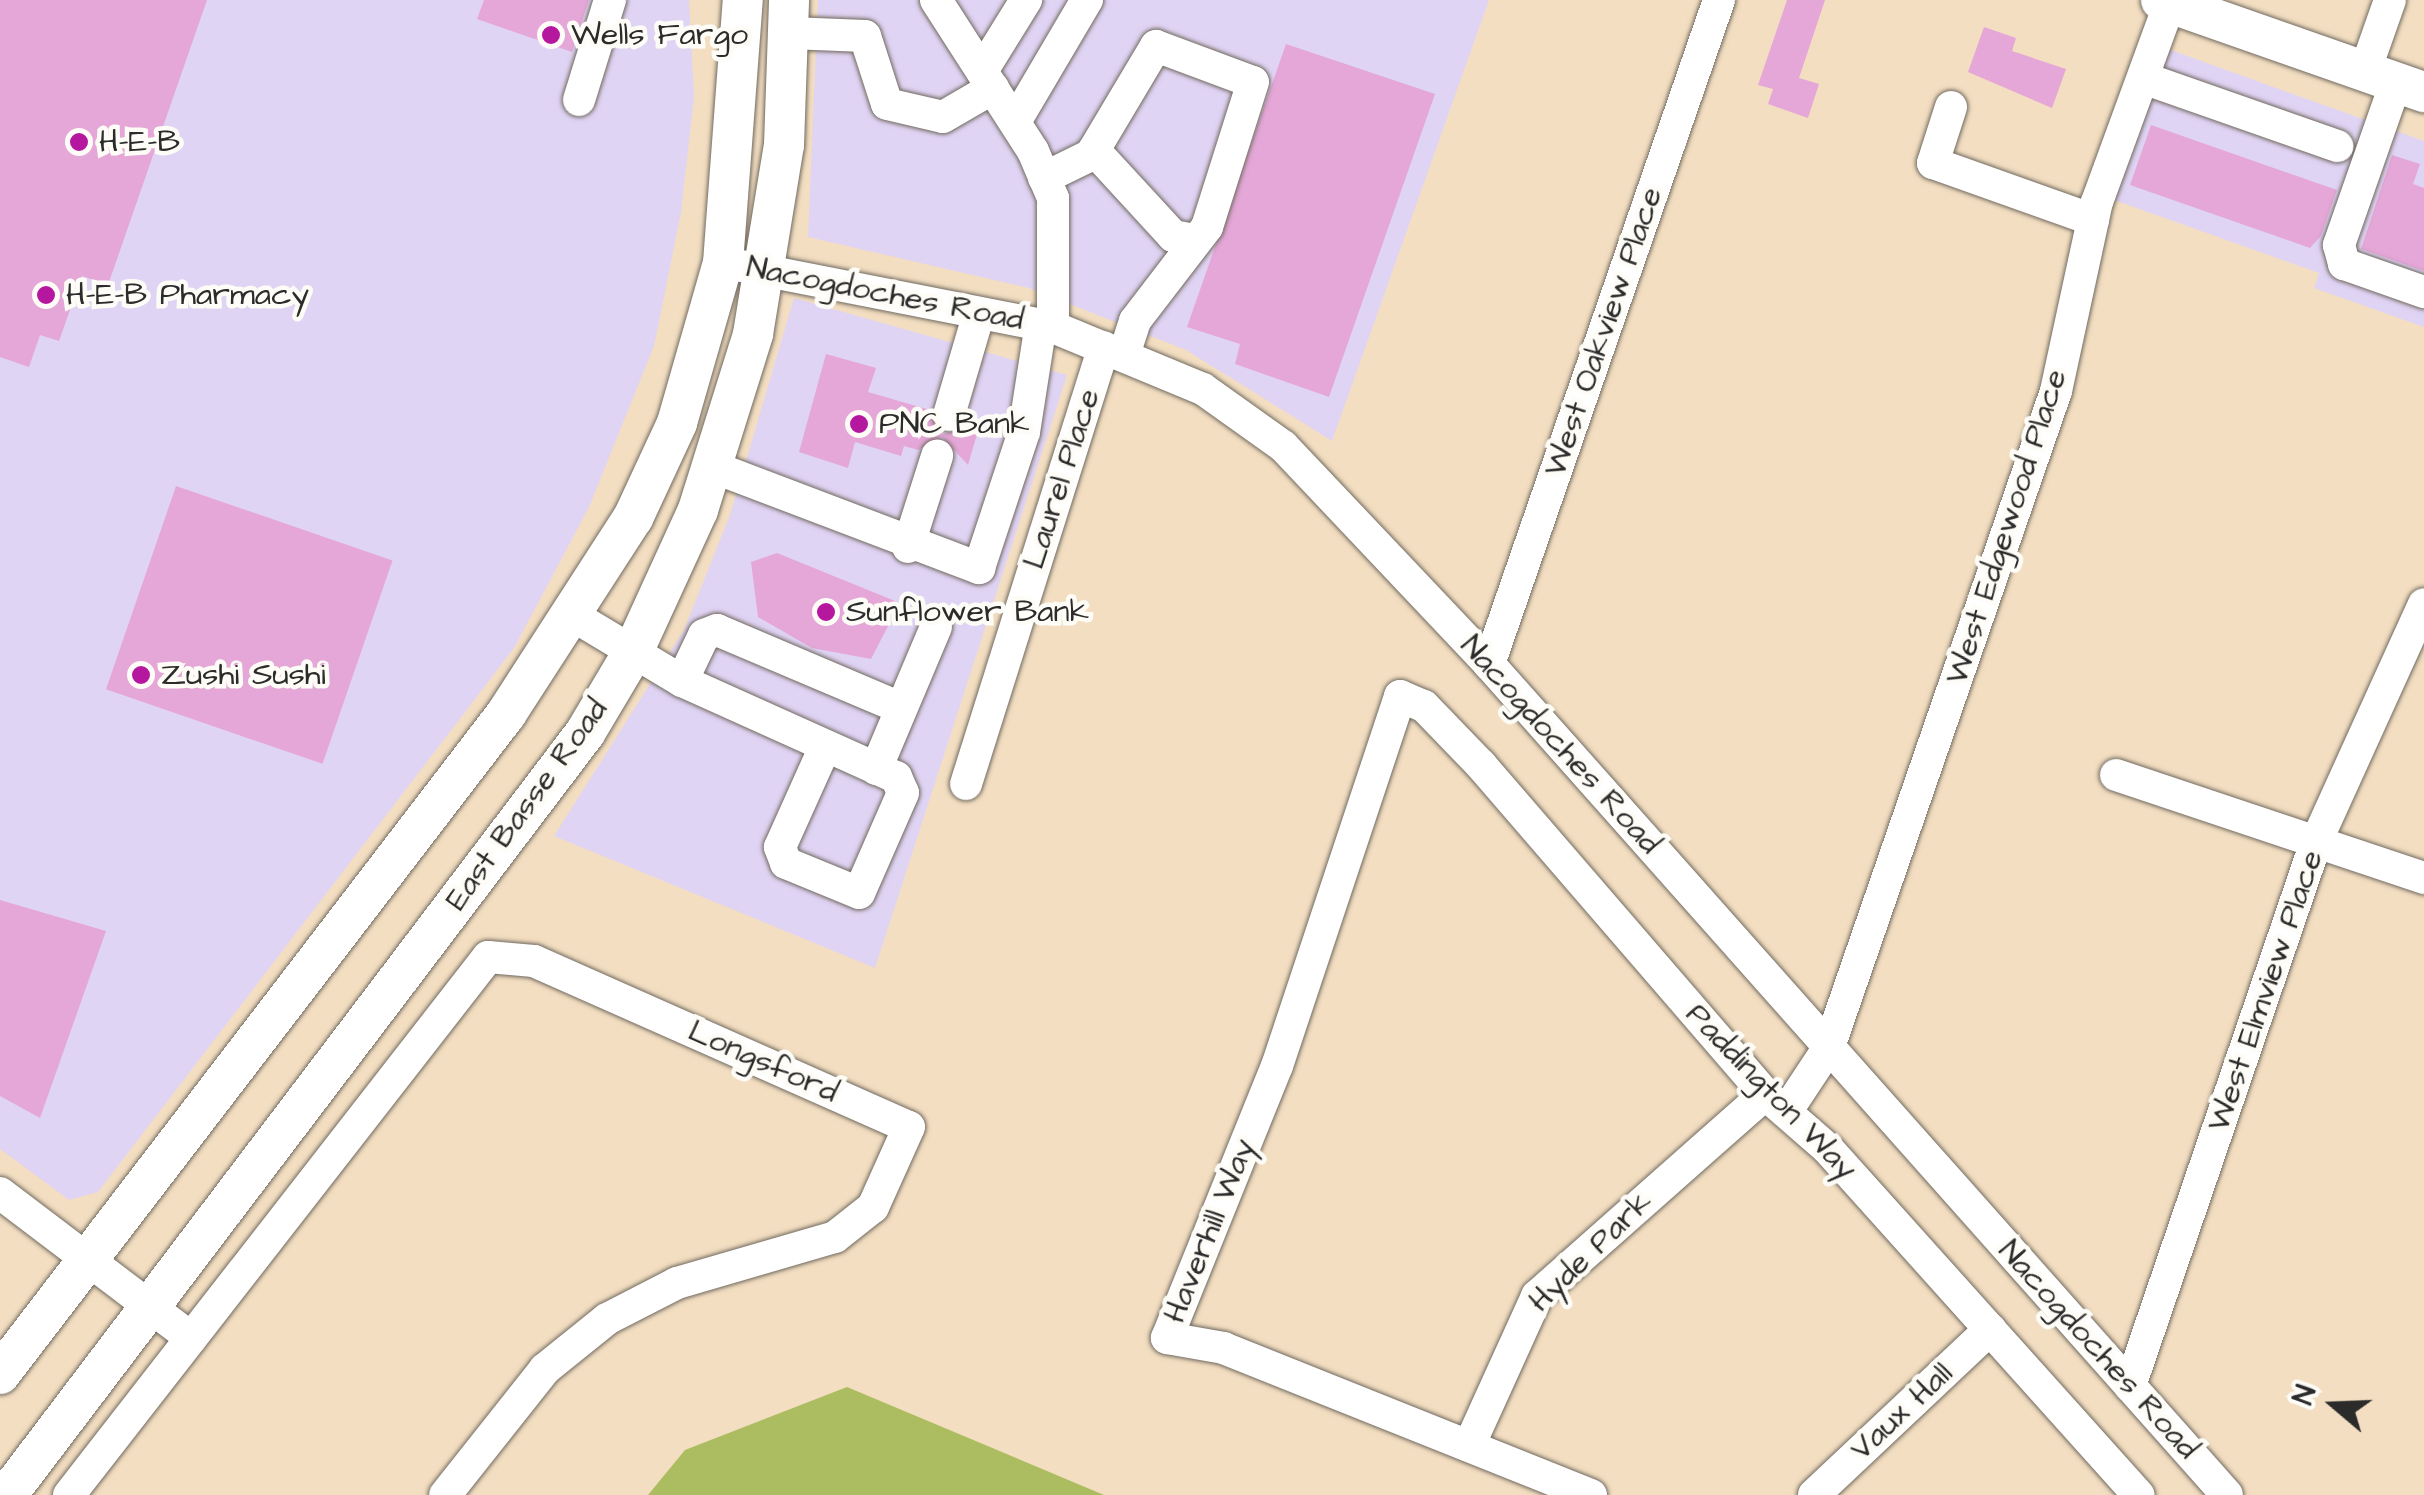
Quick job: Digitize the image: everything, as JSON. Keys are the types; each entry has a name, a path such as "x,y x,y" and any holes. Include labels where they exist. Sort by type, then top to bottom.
{"main road":[{"path":"0,1374 576,618 677,423 724,263 742,0"},
{"path":"2167,1 2395,82"},
{"name":"East Basse Road","path":"6,1495 573,748 632,652 713,466 768,272 790,16"}],"street":[{"path":"579,100 610,0"},
{"path":"713,466 970,572 987,559 1024,432 1047,326 1056,246 1044,178 1015,122 936,0"},
{"path":"790,16 865,36 887,104 943,117 987,80 1026,0"},
{"path":"1015,122 1087,0"},
{"name":"West Oakview Place","path":"1489,664 1719,0"},
{"path":"2390,0 2395,82 2339,245 2344,264 2424,292"},
{"name":"West Edgewood Place","path":"1829,1048 2056,391 2093,220 2167,1"},
{"name":"Laurel Place","path":"966,784 1114,350 1193,240 1207,228 1253,82 1156,46 1094,150"},
{"path":"2143,78 2337,146"},
{"path":"1951,108 1933,163 2093,220"},
{"path":"1044,178 1094,150 1172,236 1193,240"},
{"name":"Nacogdoches Road","path":"724,263 1047,326 1203,389 1283,446 1489,664 2227,1495"},
{"path":"949,415 978,313"},
{"path":"908,546 937,456"},
{"name":"West Elmview Place","path":"2130,1386 2316,842 2424,604"},
{"path":"576,618 682,681 896,777 903,792 859,893 786,863 780,847 825,747"},
{"path":"876,769 936,627"},
{"path":"682,681 704,635 717,630 901,708"},
{"name":"Paddington Way","path":"1400,696 1424,706 1482,765 1775,1103 1990,1329 2138,1495"},
{"name":"Haverhill Way","path":"1400,696 1278,1066 1168,1338 1224,1348 1592,1495"},
{"path":"2116,775 2424,878"},
{"name":"Longsford","path":"69,1495 488,957 534,961 909,1127 874,1207 835,1238 678,1283 607,1319 546,1369 445,1495"},
{"name":"Hyde Park","path":"1468,1446 1537,1296 1775,1103 1829,1048"},
{"path":"0,1193 191,1338"},
{"name":"Vaux Hall","path":"1814,1495 1990,1329"}],"shaded area":[{"path":"0,0 689,0 694,97 681,212 654,346 589,507 514,648 98,1192 69,1200 0,1149"},
{"path":"818,0 1489,0 1332,441 1186,350 1029,288 808,237"},
{"path":"2168,49 2424,141 2424,327 2314,288 2319,273 2114,200"},
{"path":"794,298 1067,375 875,968 554,836 684,630 730,515"}],"green space":[{"path":"847,1387 1104,1495 648,1495 685,1450"}],"building":[{"name":"H-E-B","path":"0,0 207,0 108,285 82,276 59,341 40,335 29,367 0,357"},
{"name":"Wells Fargo","path":"484,0 589,0 572,52 477,19"},
{"path":"1787,0 1825,0 1799,78 1819,84 1808,118 1768,104 1773,89 1758,85"},
{"path":"1984,27 2016,38 2012,51 2066,69 2052,108 1968,72"},
{"path":"1286,44 1435,94 1329,397 1235,364 1240,344 1187,327"},
{"path":"2151,125 2337,190 2321,236 2310,248 2130,185"},
{"path":"2392,155 2420,164 2413,184 2424,188 2424,271 2361,249"},
{"name":"PNC Bank","path":"826,354 876,368 868,392 930,410 942,434 980,424 968,465 942,437 918,450 904,446 901,456 855,442 848,468 799,452"},
{"path":"176,486 393,561 323,764 106,689"},
{"name":"Sunflower Bank","path":"777,553 900,603 871,659 812,648 758,617 751,562"},
{"path":"0,900 106,931 40,1118 0,1096"}],"place":[{"name":"Wells Fargo","path":"551,35"},
{"name":"H-E-B","path":"79,142"},
{"name":"H-E-B Pharmacy","path":"46,295"},
{"name":"PNC Bank","path":"859,424"},
{"name":"Sunflower Bank","path":"826,612"},
{"name":"Zushi Sushi","path":"141,675"}]}
